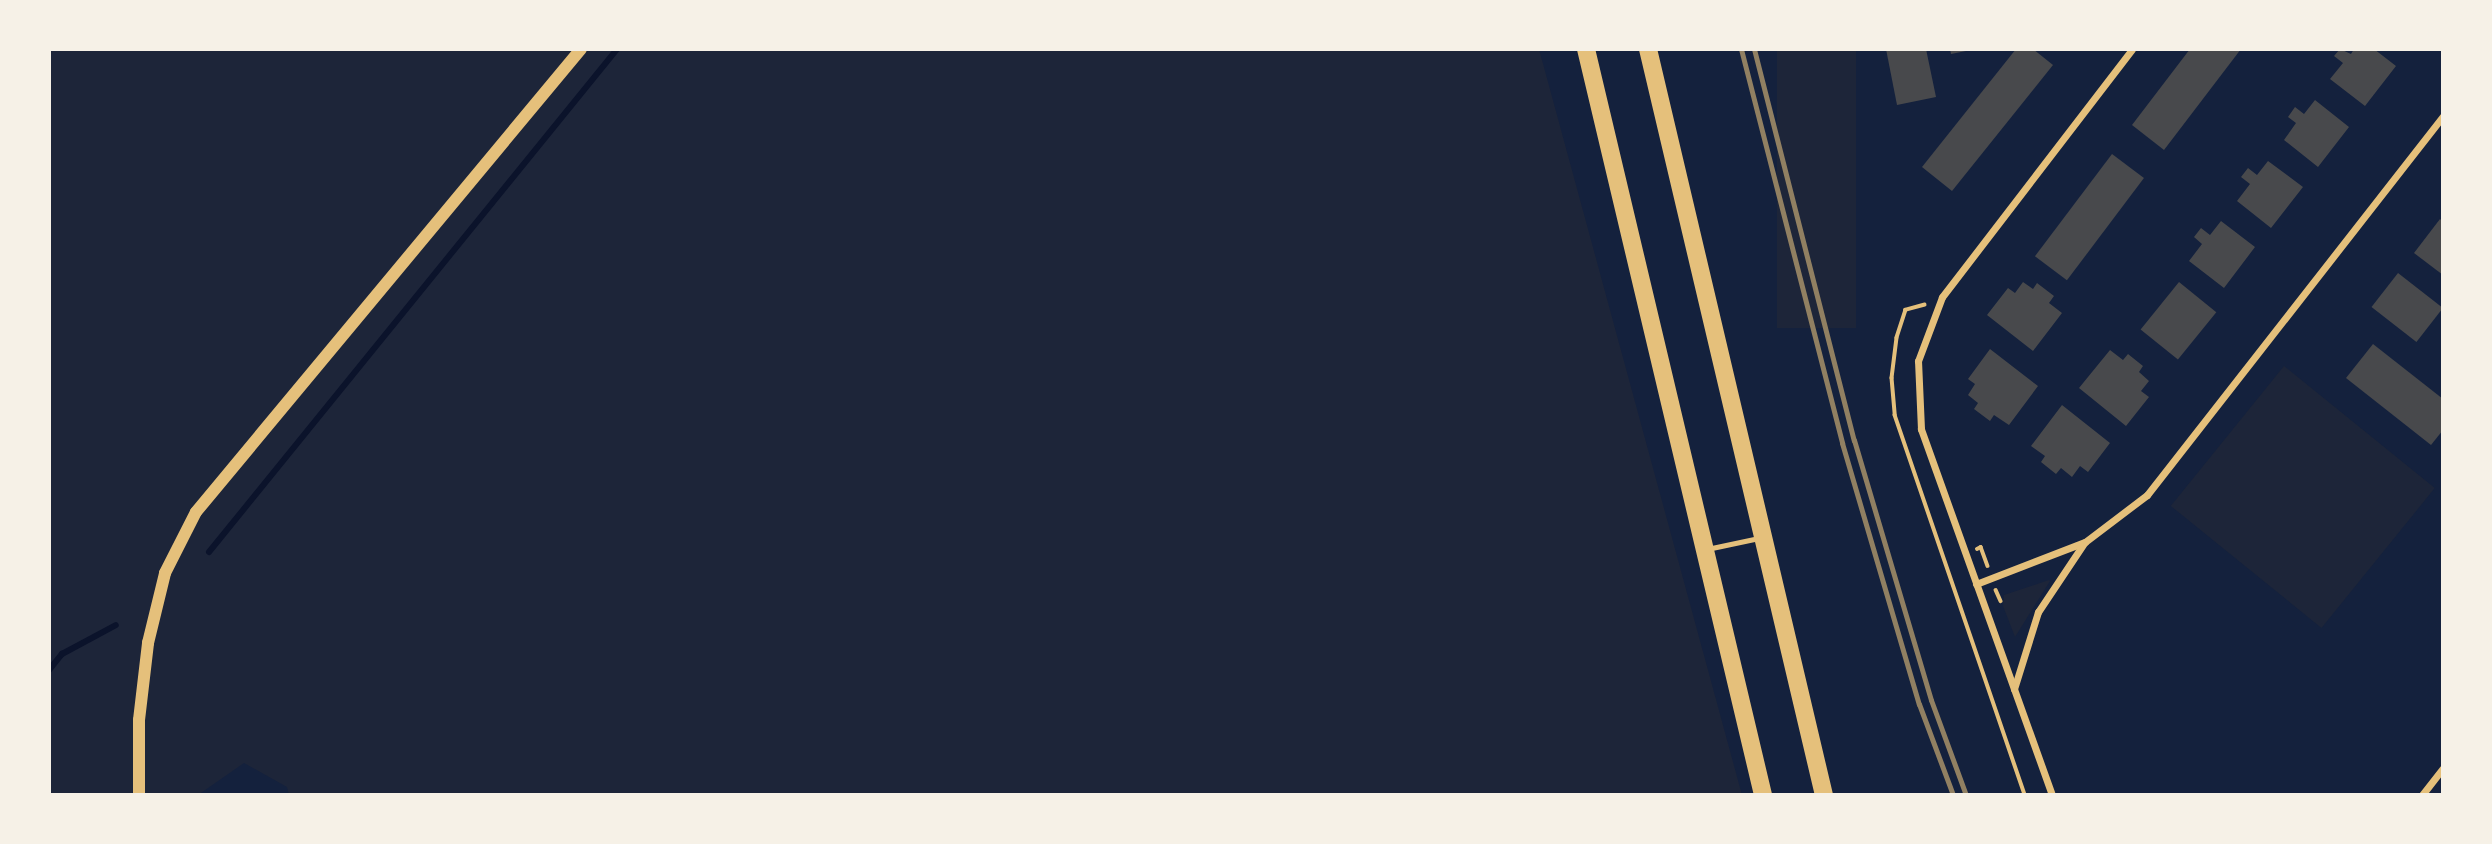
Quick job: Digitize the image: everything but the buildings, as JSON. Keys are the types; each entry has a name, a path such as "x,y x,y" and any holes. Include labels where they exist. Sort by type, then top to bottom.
{"main road":[{"path":"1586,49 1762,795"},
{"path":"1648,49 1824,795"}],"street":[{"path":"139,795 139,720 152,623 171,558 196,512 581,49"},
{"path":"2052,795 1921,429 1916,388 1920,347 1942,297 2132,49"},
{"path":"1976,584 2085,542 2133,509 2160,481 2443,116"},
{"path":"2014,689 2038,612 2085,542"},
{"path":"2422,795 2443,768"}],"lane":[{"path":"1704,550 1763,537"}],"path":[{"path":"1922,303 1906,310 1895,348 1892,389 1902,442 2025,795"},
{"path":"1942,562 1950,559"}],"shaded area":[{"path":"49,49 1539,49 1742,795 289,795 287,787 244,763 198,795 49,795"},
{"path":"1777,49 1856,49 1856,328 1777,328"},
{"path":"2284,366 2435,488 2321,628 2171,506"},
{"path":"2049,580 2015,637 2003,606 2004,595"}],"waterway":[{"path":"209,552 617,49"},
{"path":"49,670 62,654 116,625"}],"railway":[{"path":"1741,49 1842,443 1919,704 1953,795"},
{"path":"1754,49 1854,440 1931,700 1966,795"}]}
